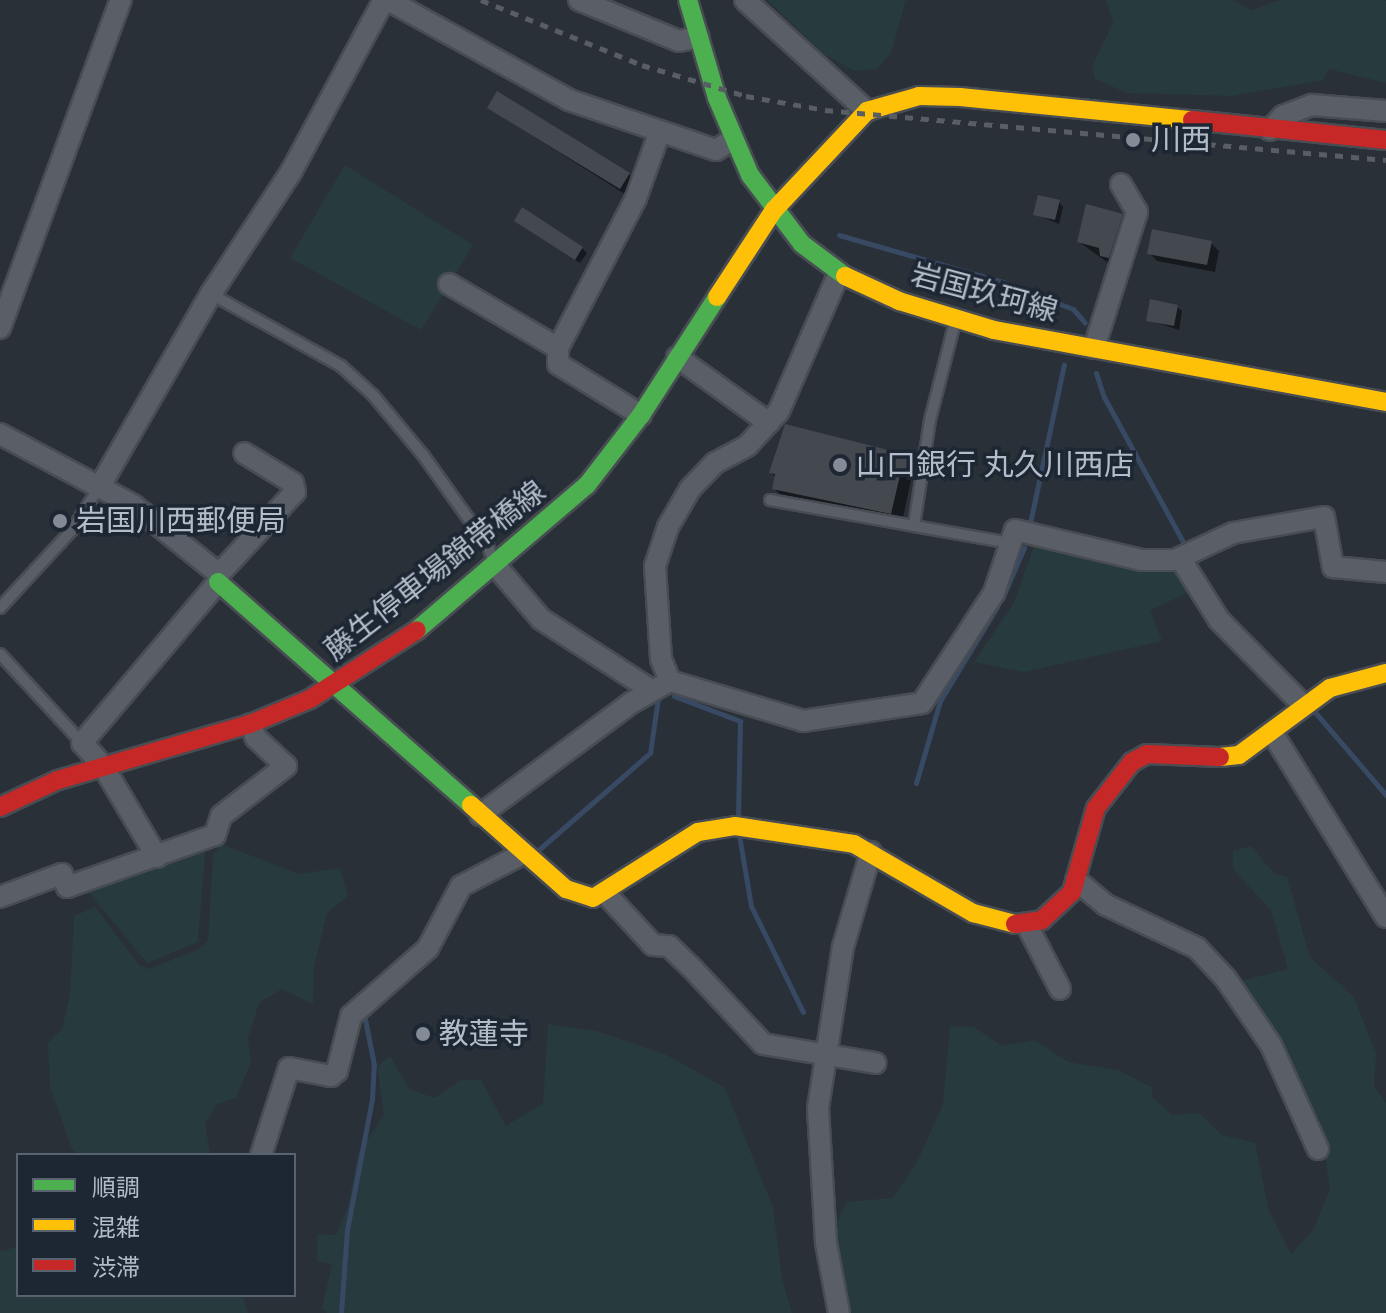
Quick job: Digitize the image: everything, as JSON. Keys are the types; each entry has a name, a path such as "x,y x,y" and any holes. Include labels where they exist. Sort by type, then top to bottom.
{"street":[{"path":"0,328 121,0"},
{"path":"100,486 211,294 291,172 386,0 569,100 716,150 732,140"},
{"path":"579,0 679,41 699,37"},
{"name":"岩国玖珂線","path":"688,0 732,140 774,210 802,244 839,273 955,320 1386,402"},
{"path":"745,0 867,111 919,96 960,97 1386,140"},
{"path":"1270,130 1283,116 1312,105 1386,111"},
{"name":"藤生停車場錦帯橋線","path":"0,807 103,766 250,724 334,686 377,660 495,565 587,485 641,415 774,210 867,111"},
{"path":"641,415 558,364 558,348 636,198 660,131"},
{"path":"1094,348 1137,212 1121,184"},
{"path":"839,273 810,329 785,402 747,446 715,463 690,489 668,527 655,566 661,659 670,681 713,698 803,721 922,703 994,593 1015,530 1023,529 1142,560 1186,556 1233,533 1324,517 1333,567 1386,572"},
{"path":"449,284 558,348"},
{"path":"677,357 769,423"},
{"path":"0,434 133,505 480,815 579,897 606,894 698,832 739,826 854,844 973,913 996,923 1027,925 1058,907 1076,880 1096,808 1132,762 1156,753 1230,757 1273,734 1303,705 1330,688 1386,673"},
{"path":"157,857 103,766 82,743 218,578 295,492 293,483 244,453"},
{"path":"1186,556 1219,620 1303,705"},
{"path":"495,565 541,619 651,690"},
{"path":"480,815 651,690 670,681"},
{"path":"0,897 62,874 67,887 215,835 221,816 286,766 256,738 250,724"},
{"path":"1273,734 1386,917"},
{"path":"839,1313 826,1243 813,1051 853,900 871,852"},
{"path":"262,1153 289,1068 331,1076 337,1071 351,1016 428,948 461,886 524,853"},
{"path":"1076,880 1106,905 1197,948 1226,979 1271,1045 1318,1149"},
{"path":"606,894 653,945 669,946 763,1044 875,1063"},
{"path":"1027,925 1060,989"}],"lane":[{"path":"211,294 341,366 373,395 488,546 495,565"},
{"path":"914,526 930,420 955,320"},
{"path":"0,608 72,530 100,486"},
{"path":"770,500 1010,543"},
{"path":"0,654 82,743"}],"green space":[{"path":"767,0 906,0 891,53 877,69 855,71 825,55"},
{"path":"1106,0 1232,0 1252,10 1280,0 1386,1 1386,83 1329,69 1323,80 1233,96 1127,93 1095,79 1092,66 1113,23"},
{"path":"345,165 473,245 421,330 290,258"},
{"path":"1037,537 1173,567 1183,571 1192,591 1150,610 1162,641 1024,672 974,662 1014,603"},
{"path":"206,843 198,942 147,963 86,889"},
{"path":"221,844 299,874 340,868 348,896 327,913 314,967 313,1004 282,989 259,1003 248,1038 251,1062 236,1098 217,1104 205,1123 210,1153 77,1153 72,1149 50,1087 48,1043 62,1029 70,994 74,916 95,907 139,965 149,969 199,949 208,941 213,855"},
{"path":"1251,846 1274,873 1287,877 1310,957 1354,997 1376,1054 1374,1086 1386,1103 1386,1313 849,1313 833,1230 847,1202 893,1198 916,1164 943,1105 950,1026 974,1027 1002,1046 1034,1040 1068,1062 1118,1070 1153,1088 1151,1096 1172,1115 1199,1113 1222,1135 1255,1143 1269,1211 1291,1254 1314,1229 1330,1189 1320,1122 1285,1051 1241,981 1288,969 1271,910 1233,869 1233,851"},
{"path":"548,1024 597,1031 667,1055 725,1088 773,1207 782,1279 792,1313 327,1313 322,1309 332,1264 317,1261 317,1234 336,1235 348,1207 358,1153 384,1115 377,1067 390,1056 409,1089 435,1098 461,1080 481,1080 506,1126 543,1103"},
{"path":"16,1247 16,1297 243,1297 248,1313 0,1313 0,1251"}],"building":[{"path":"497,91 630,173 620,189 487,108"},
{"path":"1038,195 1060,200 1055,220 1033,215"},
{"path":"1086,204 1123,214 1109,258 1100,256 1099,248 1077,242"},
{"path":"522,207 583,247 575,260 514,221"},
{"path":"1152,229 1212,241 1207,265 1147,254"},
{"path":"1150,299 1178,305 1174,326 1146,321"},
{"name":"山口銀行 丸久川西店","path":"785,424 912,456 908,472 901,471 891,514 772,489 775,474 769,473"}],"waterway":[{"path":"669,124 699,133"},
{"path":"839,235 1003,282 1073,309 1085,323"},
{"path":"1030,523 1064,365"},
{"path":"1096,373 1104,397 1187,549"},
{"path":"1002,599 1024,548"},
{"path":"916,783 940,701 997,607"},
{"path":"674,696 740,721 738,817"},
{"path":"536,852 650,753 658,698"},
{"path":"1314,711 1386,795"},
{"path":"739,835 751,906 803,1012"},
{"path":"341,1313 347,1230 372,1099 374,1065 364,1014"}],"railway":[{"path":"481,0 642,65 746,96 825,110 1386,160"}],"traffic: fast":[{"path":"688,0 717,98 750,175 802,244 845,276"},
{"path":"417,630 587,485 641,415 717,297"},
{"path":"218,582 471,805"}],"traffic: slow":[{"path":"717,297 774,210 867,111 919,96 960,97 1192,120"},
{"path":"845,276 899,301 994,330 1386,402"},
{"path":"1220,757 1239,755 1330,688 1386,673"},
{"path":"471,805 566,889 593,898 698,832 735,826 854,844 973,913 1015,924"}],"traffic: jam":[{"path":"1192,120 1386,140"},
{"path":"0,807 58,780 250,724 310,699 417,630"},
{"path":"1015,924 1042,920 1072,892 1096,808 1132,762 1147,754 1220,757"}],"place":[{"name":"川西","path":"1133,140"},
{"name":"山口銀行 丸久川西店","path":"840,465"},
{"name":"岩国川西郵便局","path":"60,521"},
{"name":"教蓮寺","path":"423,1034"}]}
